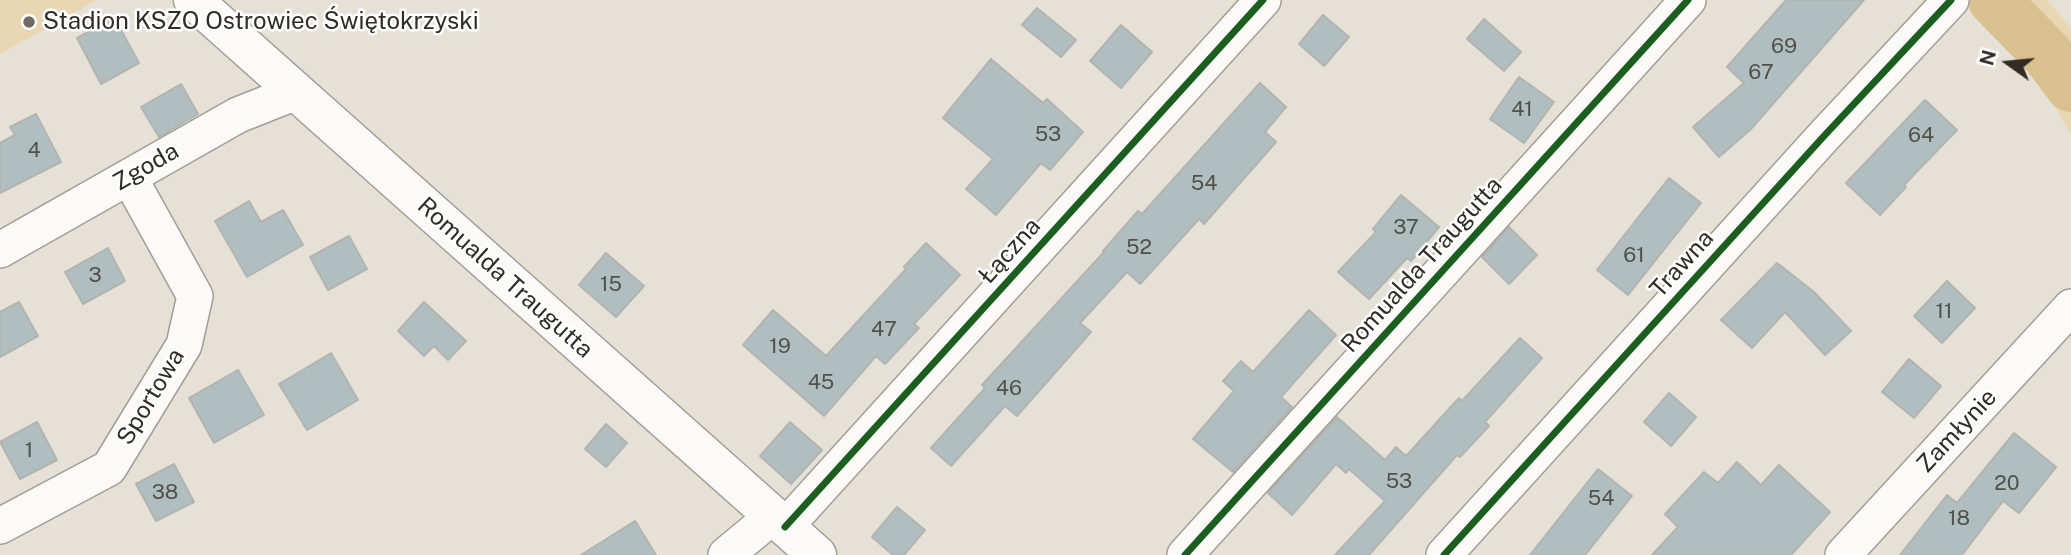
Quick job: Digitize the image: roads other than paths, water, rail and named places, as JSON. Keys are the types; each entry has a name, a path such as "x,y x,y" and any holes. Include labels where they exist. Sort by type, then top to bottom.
{"main road":[{"name":"Romualda Traugutta","path":"193,0 817,555"}],"street":[{"name":"Łączna","path":"726,555 779,522 1263,0"},
{"name":"Romualda Traugutta","path":"1185,555 1688,0"},
{"name":"Trawna","path":"1444,555 1948,3"},
{"name":"Zgoda","path":"0,250 238,115 296,92"},
{"name":"Sportowa","path":"0,526 109,468 184,345 195,296 129,177"},
{"name":"Zamłynie","path":"1843,555 2071,307"}],"waterway":[{"path":"1994,0 2047,54 2071,86"}],"place":[{"name":"Stadion KSZO Ostrowiec Świętokrzyski","path":"29,22"}]}
